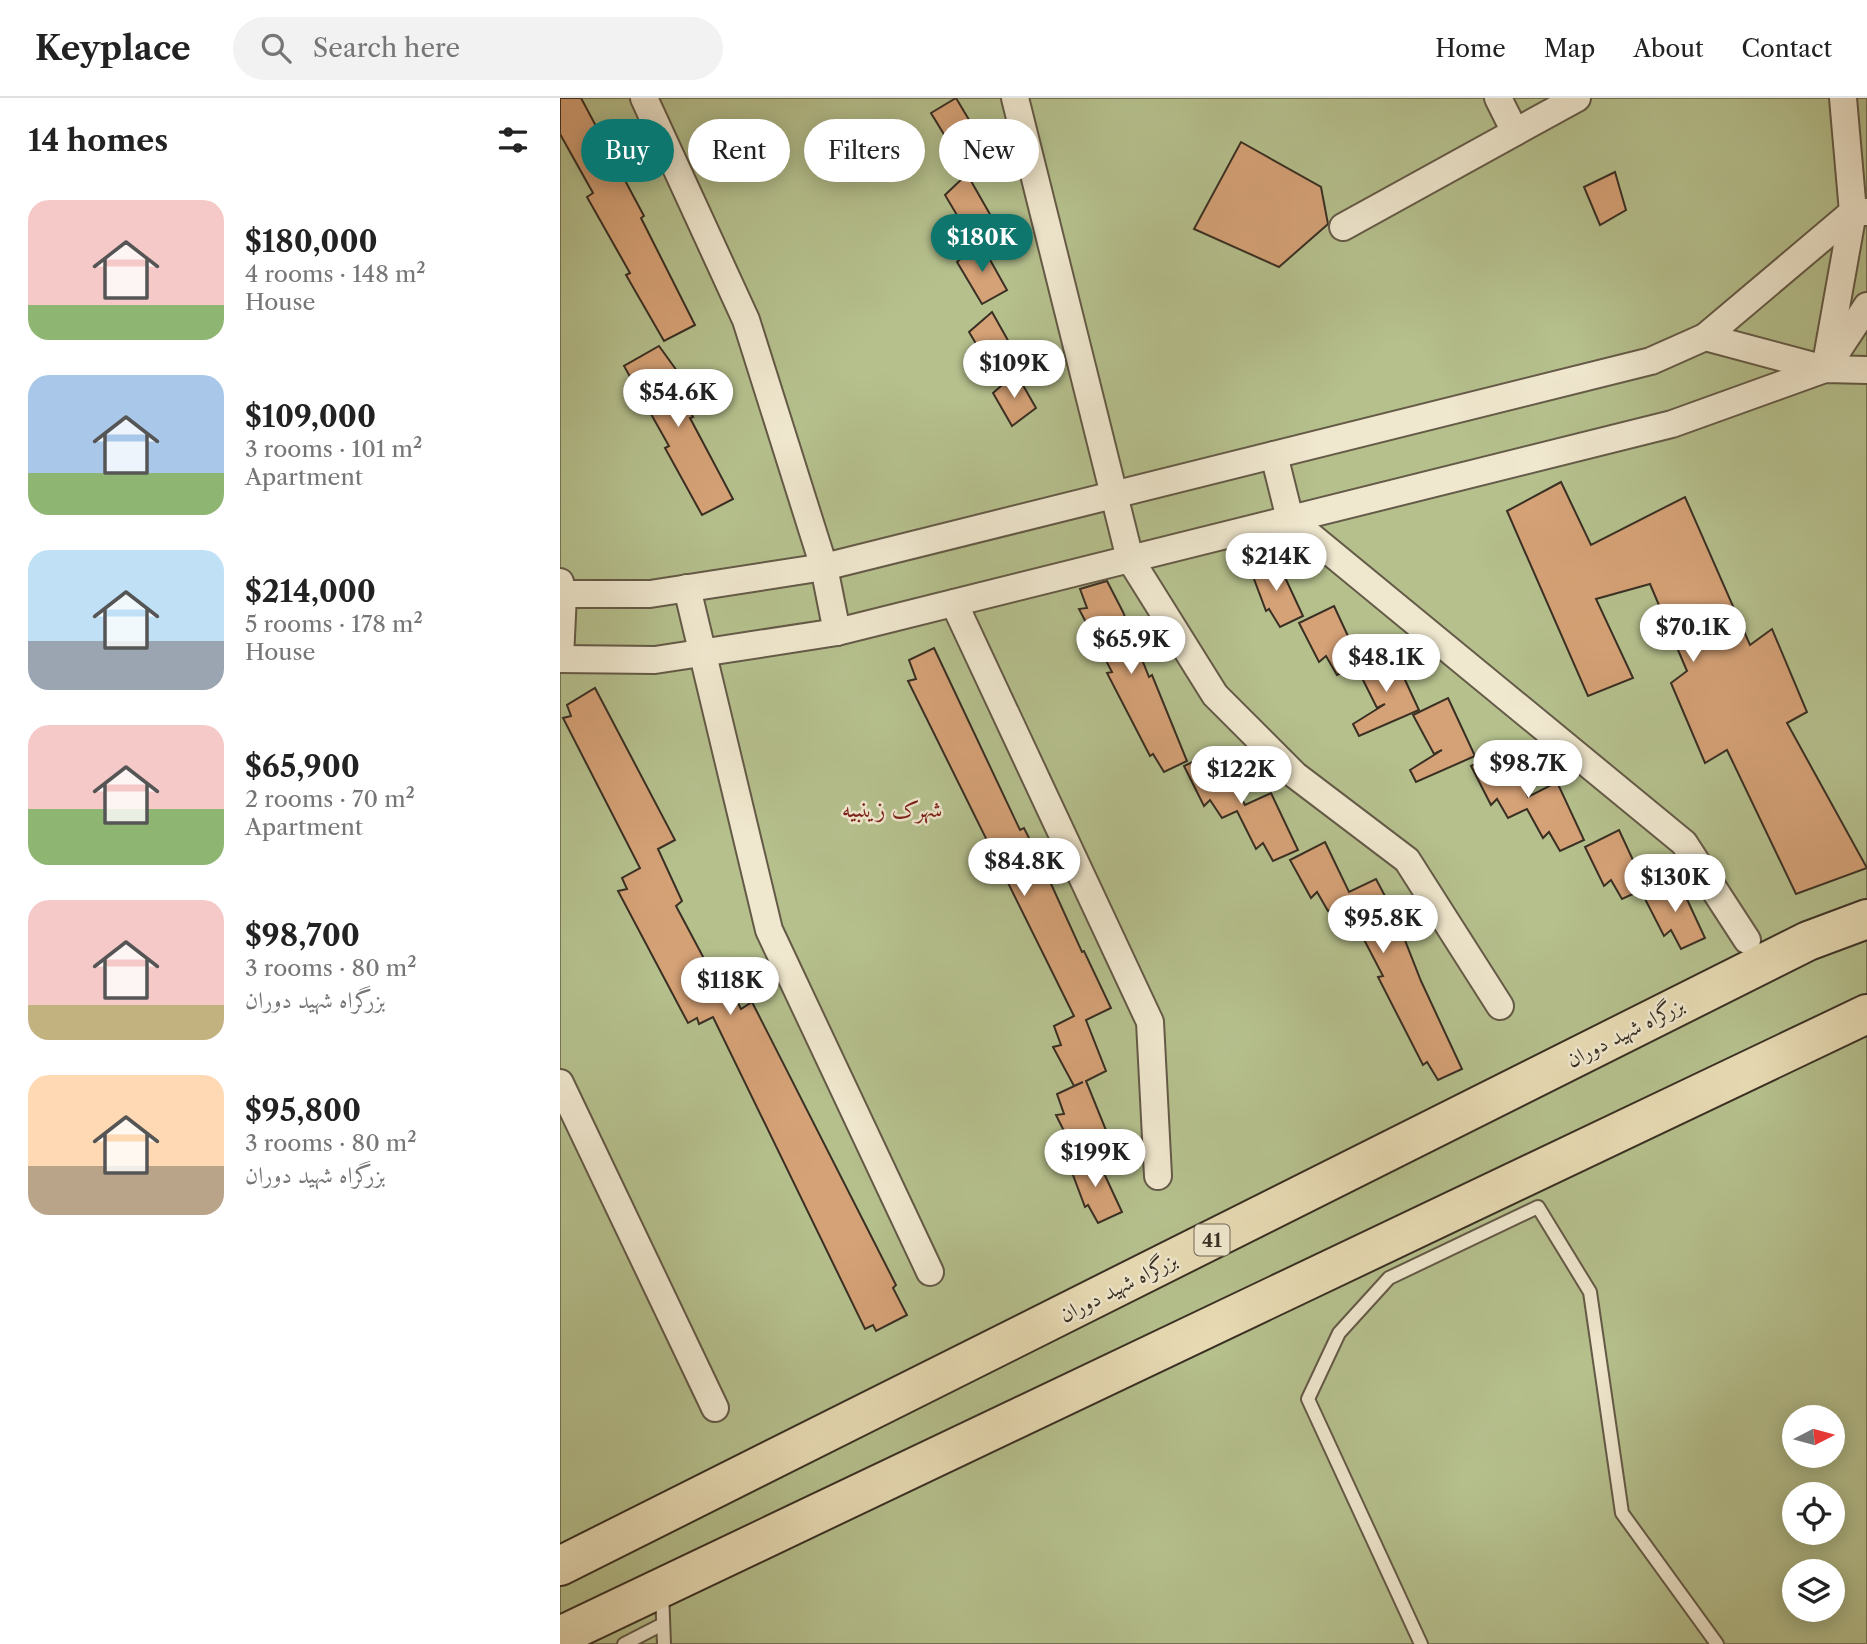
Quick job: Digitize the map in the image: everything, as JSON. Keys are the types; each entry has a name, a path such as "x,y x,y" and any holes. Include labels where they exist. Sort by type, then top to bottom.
{"highway":[{"name":"بزرگراه شهید دوران","path":"560,1566 1808,941 1867,919"},
{"path":"560,1636 624,1629 662,1606 1867,1014"}],"street":[{"path":"644,98 746,320 824,567 837,632"},
{"path":"1015,98 1130,559 1215,695 1295,775 1407,860 1500,1006"},
{"path":"1499,98 1515,132"},
{"path":"1343,227 1577,98"},
{"path":"1825,369 1860,212 1843,98"},
{"path":"1860,212 1705,337 1651,361 824,567 650,594 561,590 560,659 655,660 837,632 1672,424 1825,369 1867,306"},
{"path":"1705,337 1825,369 1867,370"},
{"path":"1274,455 1290,519 1684,844 1747,940"},
{"path":"687,588 769,930 930,1272"},
{"path":"954,603 1150,1023 1158,1177"},
{"path":"560,1083 715,1408"}],"lane":[{"path":"1421,1644 1308,1399 1339,1333 1389,1278 1538,1207 1590,1292 1622,1513 1717,1644"},
{"path":"662,1606 663,1644"}],"green space":[{"path":"560,98 1867,98 1867,1644 560,1644"}],"building":[{"path":"560,98 581,98 592,119 581,119 581,172 560,134"},
{"path":"956,98 969,119 939,119 939,126 931,113"},
{"path":"1241,142 1321,187 1328,224 1279,267 1194,229"},
{"path":"1615,172 1626,210 1600,225 1584,187"},
{"path":"587,182 626,182 695,325 664,341 626,275 630,273 587,197 593,193"},
{"path":"959,182 972,182 995,223 970,237 945,195"},
{"path":"980,242 1007,290 982,304 957,262"},
{"path":"992,312 1019,360 994,374 969,332"},
{"path":"659,346 685,382 677,388 733,499 702,515 665,448 669,446 624,366"},
{"path":"1016,373 1036,408 1012,426 993,393"},
{"path":"1561,482 1591,545 1685,497 1750,645 1772,629 1807,712 1787,723 1867,868 1796,894 1727,750 1705,763 1671,683 1687,671 1650,584 1596,599 1633,678 1588,696 1507,511"},
{"path":"1276,558 1303,616 1280,627 1269,609 1266,611 1251,571"},
{"path":"1107,581 1123,612 1149,677 1152,675 1187,761 1164,772 1153,754 1150,756 1107,673 1112,672 1079,609 1087,608 1080,589"},
{"path":"1334,606 1361,664 1337,675 1326,656 1319,662 1299,623"},
{"path":"934,648 1020,830 1024,828 1111,1008 1086,1020 1106,1071 1086,1081 1110,1140 1076,1155 1056,1115 1064,1114 1057,1094 1083,1082 1074,1086 1053,1047 1061,1045 1054,1026 1074,1016 908,681 916,679 909,660"},
{"path":"1392,652 1419,710 1359,736 1353,724 1385,704 1377,708 1358,670"},
{"path":"595,688 675,840 658,849 682,901 676,906 709,968 717,962 741,1009 752,1002 896,1285 893,1288 907,1315 876,1331 873,1325 865,1329 713,1017 699,1024 697,1018 688,1023 618,891 627,889 622,878 640,868 563,718 571,716 567,705"},
{"path":"1448,698 1475,756 1416,782 1410,770 1442,750 1434,754 1413,715"},
{"path":"1505,749 1528,797 1557,782 1584,840 1560,851 1549,832 1543,838 1527,809 1508,818 1497,799 1491,805 1471,766"},
{"path":"1218,750 1245,805 1271,793 1298,850 1273,861 1263,843 1256,849 1237,811 1222,818 1210,800 1204,806 1184,766"},
{"path":"1619,830 1646,888 1622,899 1611,880 1604,886 1585,847"},
{"path":"1325,842 1349,892 1376,879 1395,915 1421,981 1462,1069 1438,1080 1427,1062 1423,1065 1378,977 1383,976 1345,903 1328,911 1317,892 1311,898 1290,860"},
{"path":"1678,880 1705,938 1681,949 1671,930 1664,936 1644,897"},
{"path":"1095,1154 1122,1212 1098,1223 1088,1205 1085,1207 1070,1167"}],"district":[{"name":"شهرک زینبیه","path":"892,809"}]}
